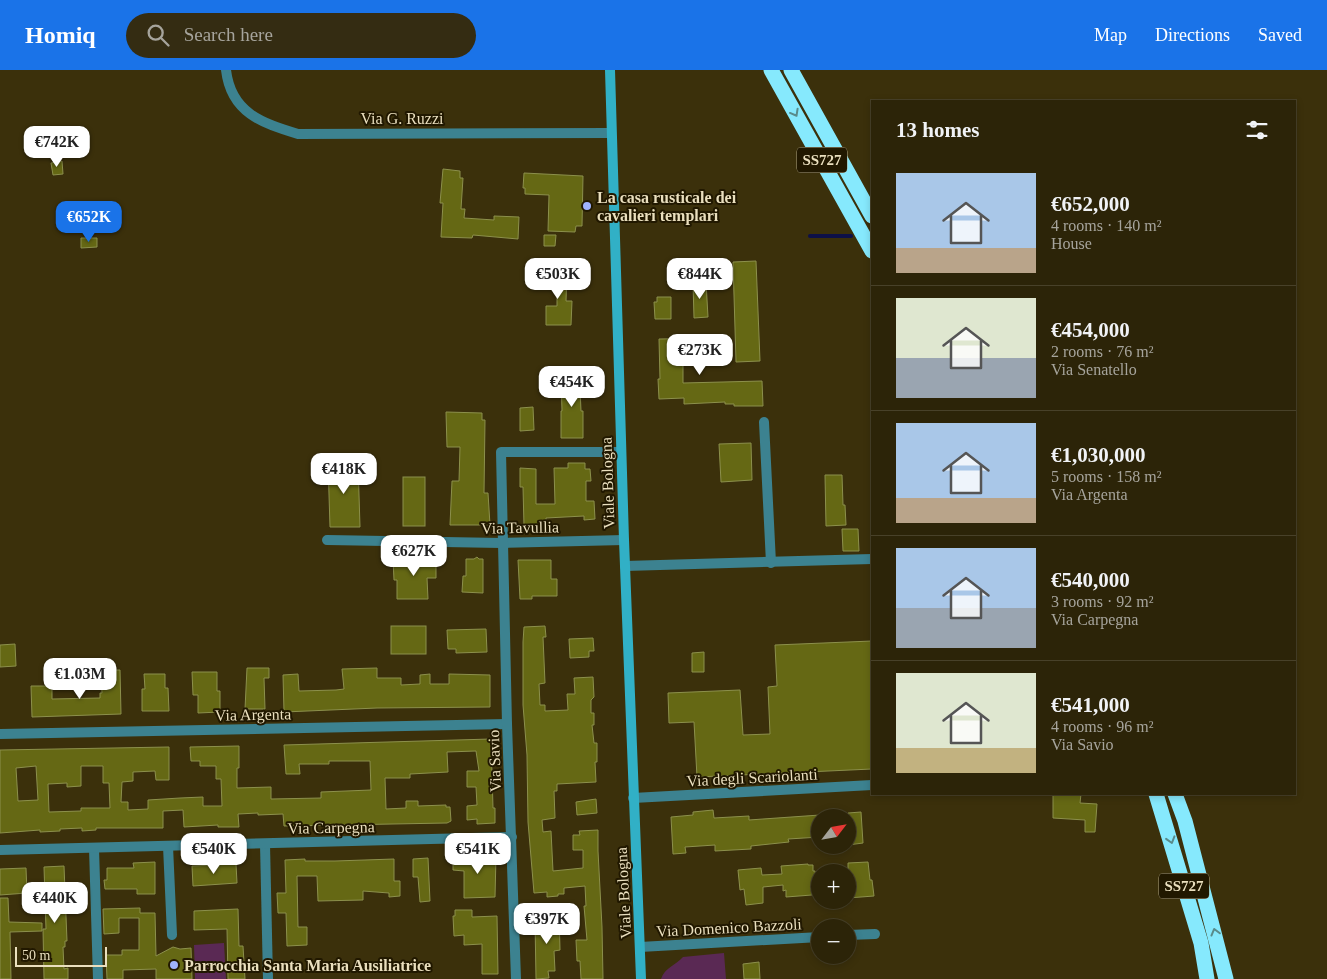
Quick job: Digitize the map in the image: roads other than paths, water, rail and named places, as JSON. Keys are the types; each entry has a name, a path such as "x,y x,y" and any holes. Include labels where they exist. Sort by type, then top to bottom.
{"highway":[{"name":"SS727","path":"771,70 871,249"},
{"name":"SS727","path":"791,70 871,214"},
{"name":"SS727","path":"1156,795 1201,943 1207,979"},
{"name":"SS727","path":"1175,795 1185,820 1226,979"}],"main road":[{"name":"Viale Bologna","path":"610,70 624,540 641,979"}],"street":[{"name":"Via G. Ruzzi","path":"226,70 228,82 239,105 265,124 298,134 611,133"},
{"path":"764,422 771,562"},
{"name":"Via Savio","path":"516,979 507,724 501,452 621,452"},
{"name":"Via Tavullia","path":"327,540 502,542 624,540"},
{"path":"625,566 871,559"},
{"name":"Via Argenta","path":"0,734 507,724"},
{"name":"Via degli Scariolanti","path":"633,798 871,785"},
{"name":"Via Carpegna","path":"0,850 512,837"},
{"path":"265,844 268,979"},
{"path":"168,846 172,935"},
{"path":"94,848 98,979"},
{"path":"856,935 875,934"},
{"name":"Via Domenico Bazzoli","path":"640,947 811,938"}],"waterway":[{"path":"810,236 851,236"}],"place":[{"name":"La casa rusticale dei cavalieri templari","path":"587,206"},
{"name":"Parrocchia Santa Maria Ausiliatrice","path":"174,965"}]}
